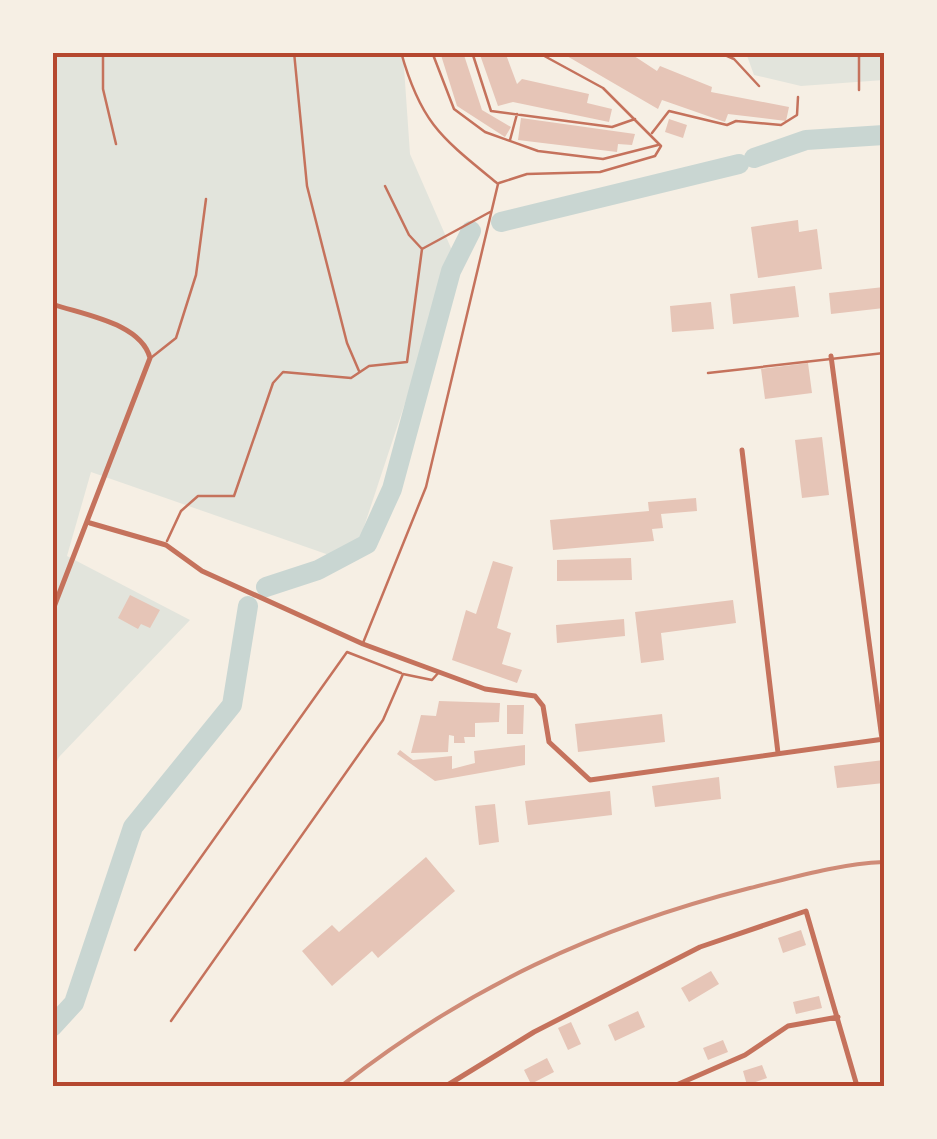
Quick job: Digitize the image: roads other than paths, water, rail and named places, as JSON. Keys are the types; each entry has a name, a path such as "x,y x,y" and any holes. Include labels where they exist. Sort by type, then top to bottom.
{"street":[{"path":"52,304 135,334 147,344 150,358 90,524 52,612"},
{"path":"90,524 166,545 202,571 363,644 485,689 535,696 542,706 549,742 590,780 883,739 831,356"},
{"path":"742,450 778,753"},
{"path":"446,1086 534,1032 700,947 806,911 857,1086"},
{"path":"674,1086 745,1055 788,1026 838,1017"}],"lane":[{"path":"103,52 103,89 116,144"},
{"path":"294,52 307,186 347,342 359,372"},
{"path":"401,52 414,97 439,136 498,184"},
{"path":"432,52 454,109 485,132 509,142 538,151 602,159 659,144"},
{"path":"472,52 492,111 612,127 636,119"},
{"path":"537,52 602,88 659,144"},
{"path":"718,52 734,59 759,86"},
{"path":"734,59 736,52"},
{"path":"859,90 860,52"},
{"path":"651,134 669,111 727,125 736,121 782,126 797,115 798,97"},
{"path":"509,142 517,112"},
{"path":"498,184 527,174 600,172 656,156 659,144"},
{"path":"363,644 426,487 498,184"},
{"path":"385,186 409,235 422,249"},
{"path":"150,358 176,338 196,275 206,199"},
{"path":"422,249 491,212"},
{"path":"166,545 181,511 198,496 234,496 273,382 283,372 292,370 331,380 369,366 407,362 422,249"},
{"path":"708,374 831,356 884,353"},
{"path":"135,950 347,652 402,674 432,680 438,672"},
{"path":"171,1021 383,720 402,674"}],"waterway":[{"path":"754,158 806,140 884,135"},
{"path":"501,222 739,164"},
{"path":"266,587 318,570 367,544 392,489 451,271 471,231"},
{"path":"52,1027 74,1003 133,827 232,705 248,606"}],"railway":[{"path":"341,1086 436,1019 586,942 750,888 833,868 884,862"}]}
